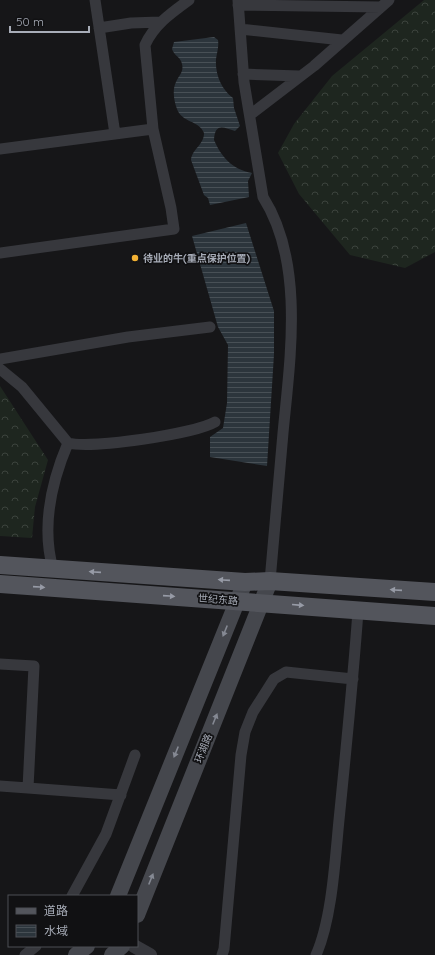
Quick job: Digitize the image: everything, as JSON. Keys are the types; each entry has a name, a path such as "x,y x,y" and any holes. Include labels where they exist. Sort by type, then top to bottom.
{"main road":[{"name":"世纪东路","path":"0,565 245,582 270,581 435,592"},
{"name":"环湖路","path":"138,912 270,581"},
{"path":"118,895 245,582"},
{"name":"世纪东路","path":"0,584 237,600 358,611 435,616"},
{"path":"76,955 86,947"},
{"path":"112,955 121,947"}],"street":[{"path":"95,0 115,134"},
{"path":"0,253 174,229 171,208 153,129 145,45 150,34 160,22 189,0"},
{"path":"270,581 293,324 285,258 271,212 263,198 243,74 237,2 385,3"},
{"path":"250,115 314,66 385,3"},
{"path":"99,28 131,23 160,22"},
{"path":"240,29 342,40"},
{"path":"243,74 299,76"},
{"path":"0,149 153,129"},
{"path":"0,359 128,337 210,327"},
{"path":"0,369 22,387 68,443 90,445 127,441 182,432 215,422"},
{"path":"53,569 48,551 50,500 57,471 68,443"},
{"path":"316,955 324,931 334,869 353,680 358,611"},
{"path":"0,664 34,666 28,788"},
{"path":"222,955 224,949 241,755 245,732 253,712 274,679 286,672 353,680"},
{"path":"73,895 106,834 122,795 135,755"},
{"path":"0,786 122,795"},
{"path":"25,955 35,947"},
{"path":"136,947 150,955"}],"green space":[{"path":"424,0 435,0 435,252 405,268 350,255 299,194 278,153 294,124 332,76"},
{"path":"0,386 48,460 35,507 32,538 0,536"}],"water":[{"path":"214,37 218,40 216,65 218,76 222,86 233,98 234,108 240,126 235,131 218,128 214,140 220,152 228,162 239,169 252,173 248,181 249,197 210,205 208,198 204,195 191,160 193,153 202,141 204,133 202,129 179,114 177,109 174,99 174,88 182,71 182,67 180,60 172,49 174,42"},
{"path":"246,223 274,311 274,354 267,466 210,457 210,437 223,428 227,403 228,345 218,327 192,236"}],"place":[{"name":"待业的牛(重点保护位置)","path":"135,258"}]}
